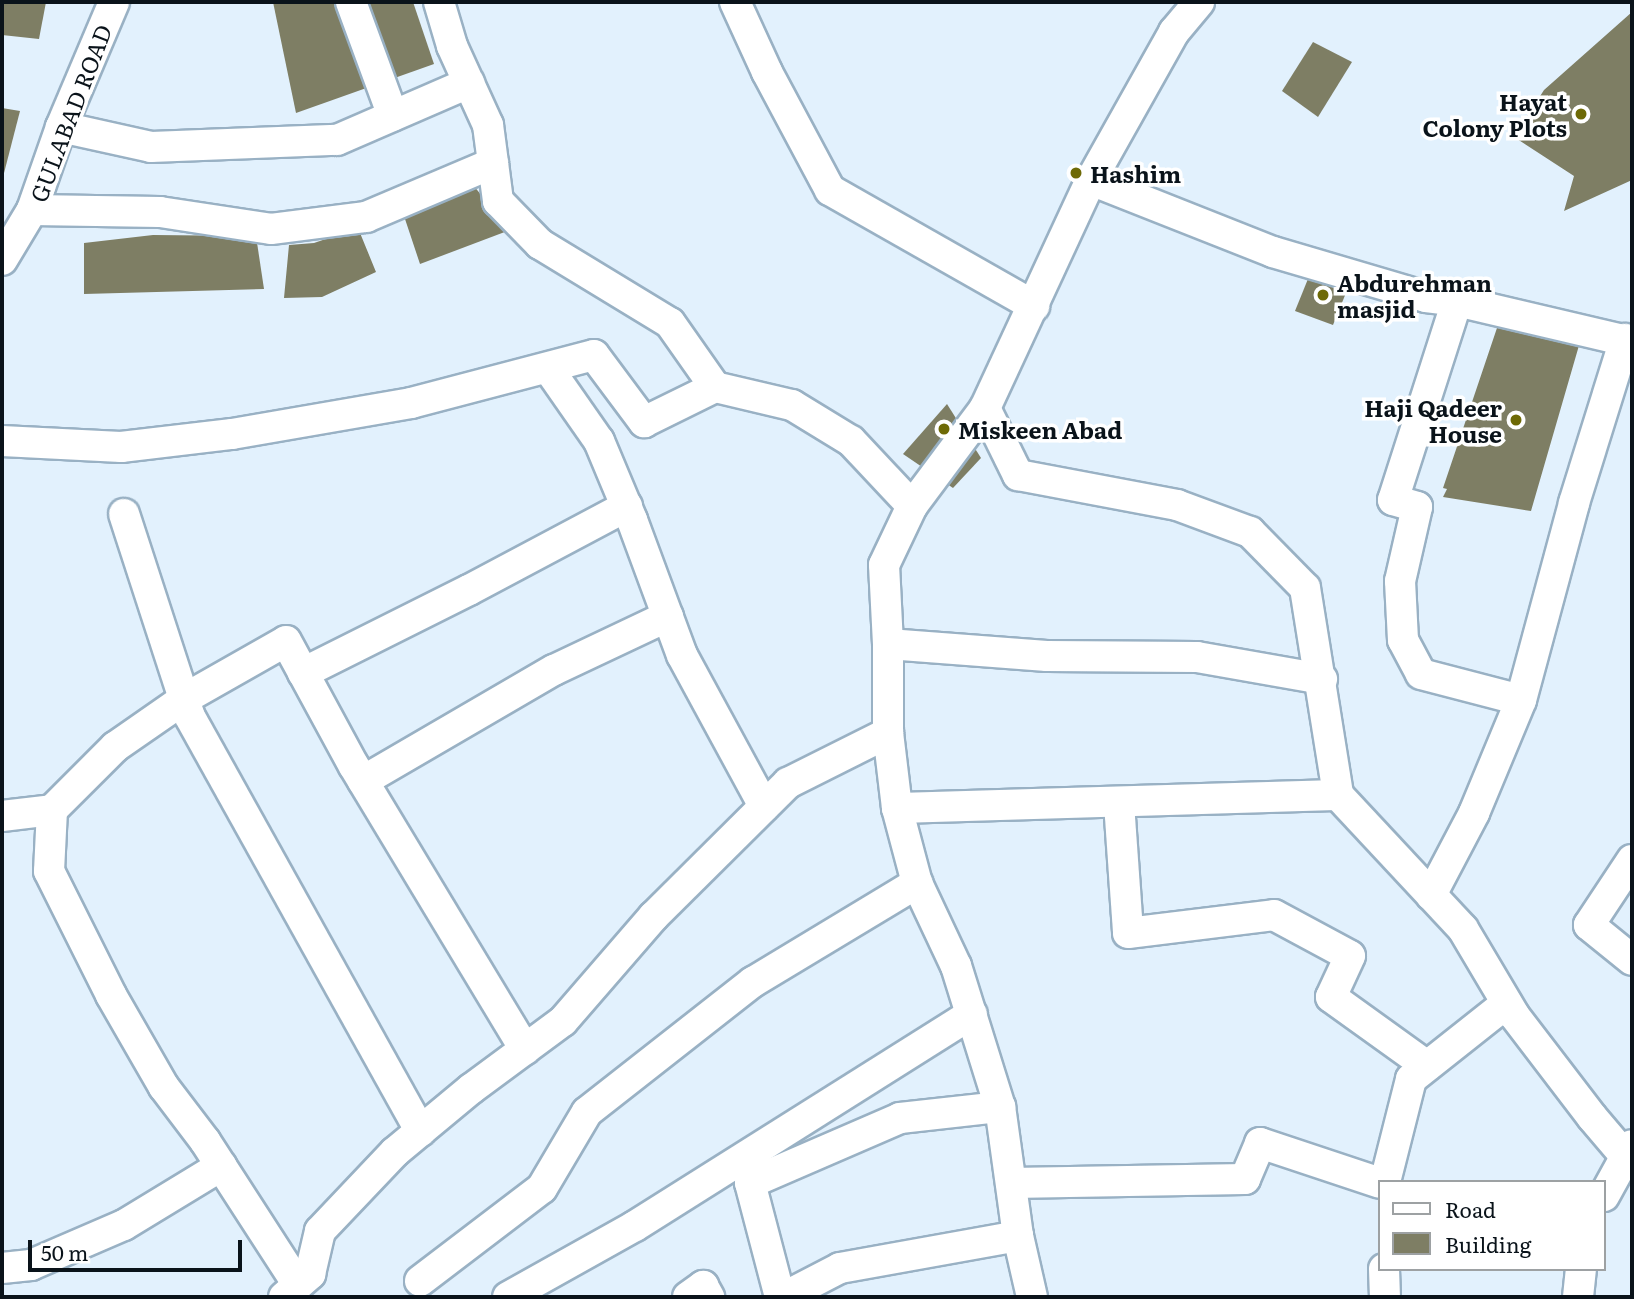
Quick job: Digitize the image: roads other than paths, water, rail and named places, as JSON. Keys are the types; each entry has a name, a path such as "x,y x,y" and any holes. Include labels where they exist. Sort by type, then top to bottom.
{"street":[{"name":"GULABAD ROAD","path":"2,260 32,211 61,127 114,2"},
{"path":"351,2 393,116"},
{"path":"439,2 452,46 488,125 498,201 540,244 670,323 715,387"},
{"path":"736,2 767,72 830,190 1034,306"},
{"path":"1032,1297 1018,1236 1000,1107 956,967 917,883 897,808 888,733 888,644 884,565 912,506 985,408 1091,180 1174,32 1199,2"},
{"path":"61,127 151,146 259,145 337,140 469,83"},
{"path":"32,211 160,212 271,229 366,217 494,163"},
{"path":"1091,180 1273,251 1426,297 1457,301 1629,340 1574,503 1521,700 1474,813 1431,895"},
{"path":"1457,301 1393,500 1417,507 1400,581 1403,640 1421,674 1521,700"},
{"path":"2,441 121,447 232,434 411,403 594,355 644,422 715,387 792,405 850,441 912,506"},
{"path":"548,368 599,441 627,506 682,655 765,806"},
{"path":"985,408 1018,475 1177,505 1250,532 1305,588 1339,795 1463,929 1507,1003 1584,1107 1630,1155 1606,1193"},
{"path":"303,673 469,590 627,506"},
{"path":"124,514 190,718 420,1131"},
{"path":"363,781 554,670 668,616"},
{"path":"2,816 52,810 115,747 184,699 286,641 363,781 525,1049"},
{"path":"888,644 1047,656 1197,657 1322,679"},
{"path":"52,810 49,871 111,995 163,1087 221,1166 291,1291 310,1274 320,1231 395,1152 563,1021 654,916 788,783 888,733"},
{"path":"897,808 1339,795"},
{"path":"1119,803 1128,933 1274,915 1349,956 1331,997 1427,1066"},
{"path":"1632,860 1589,925 1632,960"},
{"path":"420,1280 542,1188 587,1112 753,982 917,883"},
{"path":"1386,1180 1411,1079 1507,1003"},
{"path":"508,1297 635,1226 972,1014"},
{"path":"1000,1107 900,1118 750,1183 782,1297 839,1268 1018,1236"},
{"path":"1011,1183 1245,1179 1260,1143 1378,1182"},
{"path":"2,1268 31,1265 124,1225 221,1166"},
{"path":"1384,1271 1385,1297"},
{"path":"1578,1297 1581,1271"},
{"path":"688,1297 704,1286 709,1297"}],"place":[{"name":"Hayat Colony Plots","path":"1581,114"},
{"name":"Hashim","path":"1076,173"},
{"name":"Abdurehman masjid","path":"1323,295"},
{"name":"Haji Qadeer House","path":"1516,420"},
{"name":"Miskeen Abad","path":"944,429"}]}
